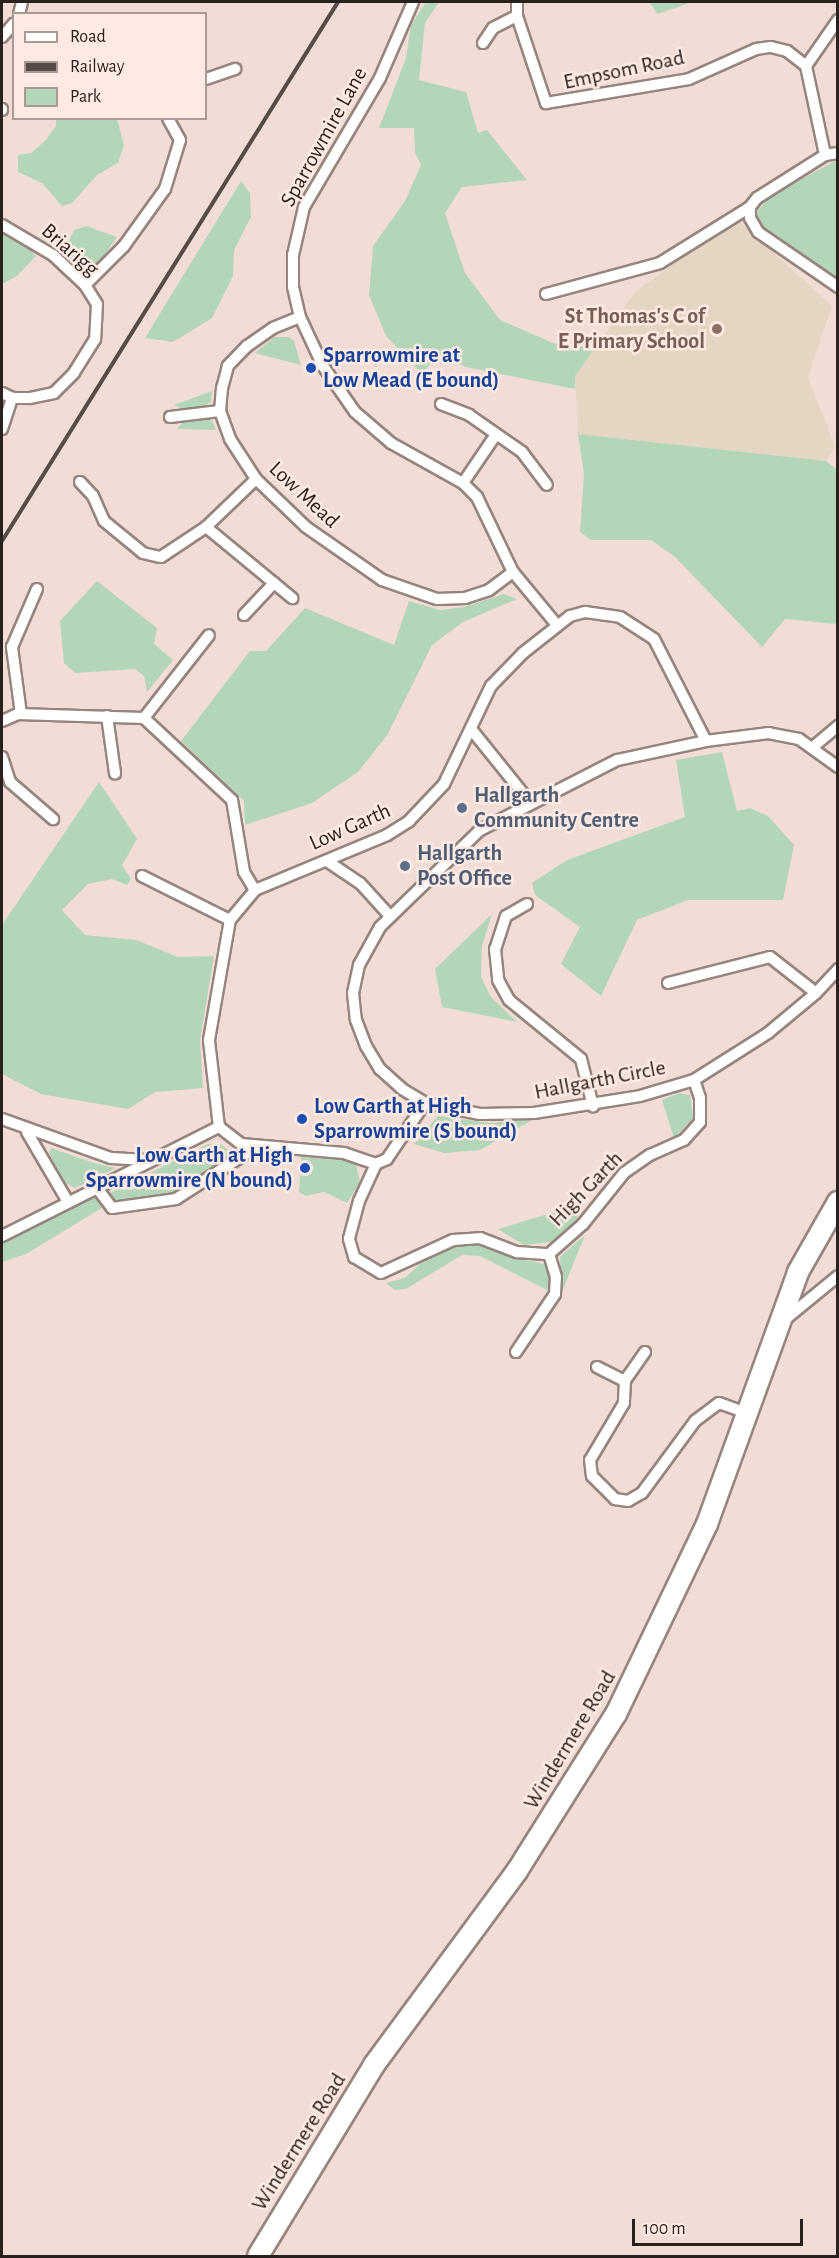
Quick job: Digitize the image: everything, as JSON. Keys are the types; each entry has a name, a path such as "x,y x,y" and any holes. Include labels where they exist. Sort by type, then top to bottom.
{"highway":[{"name":"Windermere Road","path":"258,2256 374,2065 517,1871 598,1746 690,1562 775,1328 798,1272 837,1202"}],"street":[{"name":"Sparrowmire Lane","path":"413,2 380,78 304,207 293,255 293,287 300,317 323,366 355,412 391,443 463,483 488,514 513,572 556,625"},
{"name":"Empsom Road","path":"517,2 517,16 543,98 551,104 689,79 756,49 771,46 787,51 806,66"},
{"path":"483,43 493,28 517,16"},
{"path":"825,155 806,66 837,20"},
{"path":"2,38 12,26"},
{"path":"207,79 235,69"},
{"path":"85,285 124,246 165,189 180,140 169,120"},
{"path":"546,294 660,263 750,207 757,198 825,155 837,153"},
{"path":"750,207 750,218 758,232 837,287"},
{"name":"Briarigg","path":"2,225 53,255 85,285 97,304 95,339 74,374 54,393 7,395"},
{"path":"170,417 220,411 228,366 247,345 273,328 300,317"},
{"path":"2,429 7,395"},
{"path":"441,404 469,415 495,436 522,452 547,485"},
{"name":"Low Mead","path":"220,411 230,438 256,479 306,527 382,580 437,599 465,598 489,590 513,572"},
{"path":"463,483 495,436"},
{"path":"80,482 93,496 104,521 143,553 160,557 206,527 256,479"},
{"path":"206,527 292,598"},
{"path":"244,615 273,583"},
{"path":"21,714 12,647 37,589"},
{"name":"Low Garth","path":"219,1127 209,1040 231,920 255,890 327,861 409,821 444,784 490,686 556,625 585,612 604,612 642,628 664,655 706,741"},
{"path":"144,718 209,635"},
{"path":"2,721 21,714 144,718 232,800 243,872 255,890"},
{"path":"107,716 115,773"},
{"path":"813,747 837,726"},
{"path":"471,729 530,802"},
{"name":"Hallgarth Circle","path":"837,768 813,747 798,739 769,733 706,741 617,760 530,802 480,830 390,916 359,965 353,993 356,1020 380,1069 425,1103 480,1114 534,1113 592,1106 694,1080 768,1033 816,993 837,969"},
{"path":"2,757 10,782 53,819"},
{"path":"327,861 360,883 390,916"},
{"path":"142,876 231,920"},
{"path":"527,904 506,916 495,949 498,980 509,1000 580,1059 592,1106"},
{"path":"668,983 770,957 816,993"},
{"name":"High Garth","path":"425,1103 387,1159 376,1164 359,1201 349,1239 354,1257 364,1266 381,1273 453,1240 480,1238 517,1252 549,1254 583,1224 624,1173 650,1155 684,1140 700,1122 700,1098 694,1080"},
{"path":"2,1119 25,1130 111,1158 153,1160"},
{"path":"2,1236 219,1127 241,1144 344,1153 376,1164"},
{"path":"25,1130 36,1141 68,1202"},
{"path":"97,1188 112,1208 176,1199 256,1147"},
{"path":"516,1352 555,1294 556,1277 549,1254"},
{"path":"775,1328 837,1276"},
{"path":"645,1352 624,1381 624,1403 590,1460 592,1476 615,1499 628,1501 642,1493 695,1421 719,1403 746,1413"},
{"path":"597,1367 624,1381"}],"shaded area":[{"name":"St Thomas's C of E Primary School","path":"739,221 832,306 808,377 835,447 826,461 578,434 575,376 636,291 730,224"}],"green space":[{"path":"426,2 439,2 425,23 419,80 466,92 478,133 487,130 527,180 462,187 445,213 465,273 500,320 567,349 598,344 575,376 575,389 466,367 438,355 422,374 386,336 369,295 373,246 405,201 421,165 415,152 414,128 379,128 406,58 411,25"},
{"path":"649,2 692,2 658,14"},
{"path":"56,120 117,120 124,145 118,163 97,175 72,203 62,206 42,183 18,172 18,155 31,153 46,140 56,126"},
{"path":"837,160 837,283 766,232 756,213 770,196"},
{"path":"241,181 250,193 251,217 234,250 233,276 212,318 173,342 145,338"},
{"path":"86,226 117,237 100,262 84,273 64,252 74,230"},
{"path":"2,234 22,242 36,256 17,276 2,284"},
{"path":"274,337 289,337 294,341 301,365 255,353"},
{"path":"212,391 211,402 202,408 185,410 174,405"},
{"path":"203,417 212,421 216,430 177,429 185,420"},
{"path":"578,434 826,461 837,470 837,624 785,619 762,647 675,557 651,540 591,540 580,532 584,474"},
{"path":"97,581 157,628 154,644 173,660 147,692 144,676 135,669 75,673 64,663 60,621"},
{"path":"504,594 517,599 463,622 432,645 388,734 358,772 312,803 245,825 244,801 181,741 250,651 266,651 305,608 394,645 409,601 440,610 464,607"},
{"path":"722,752 737,811 750,808 768,816 794,845 783,900 688,900 637,920 601,996 561,964 580,927 535,895 532,883 567,860 685,817 676,760"},
{"path":"99,782 137,839 122,865 131,879 127,885 112,879 88,884 62,910 85,935 136,940 178,957 214,956 200,1040 203,1088 155,1092 128,1109 41,1094 2,1074 2,925"},
{"path":"492,914 482,946 481,977 491,997 517,1022 442,1007 435,969"},
{"path":"679,1093 690,1095 693,1118 674,1138 662,1100"},
{"path":"438,1116 490,1123 532,1120 480,1150 444,1153 414,1144"},
{"path":"218,1143 236,1155 178,1193 121,1205 113,1205 106,1195 208,1144"},
{"path":"51,1148 116,1168 75,1188 64,1182 49,1153"},
{"path":"301,1156 340,1158 356,1164 360,1182 347,1203 324,1192 306,1196 299,1192"},
{"path":"98,1195 105,1206 26,1254 2,1262 2,1242"},
{"path":"581,1204 575,1224 551,1242 524,1245 498,1229"},
{"path":"585,1235 561,1294 560,1257"},
{"path":"458,1243 481,1243 512,1257 544,1264 549,1271 549,1291 480,1256 462,1255 406,1289 395,1290 386,1283 405,1278 422,1262"}],"railway":[{"path":"2,541 338,2"}],"place":[{"name":"St Thomas's C of E Primary School","path":"717,329"},
{"name":"Sparrowmire at Low Mead (E bound)","path":"311,368"},
{"name":"Hallgarth Community Centre","path":"462,808"},
{"name":"Hallgarth Post Office","path":"405,866"},
{"name":"Low Garth at High Sparrowmire (S bound)","path":"302,1119"},
{"name":"Low Garth at High Sparrowmire (N bound)","path":"305,1168"}]}
